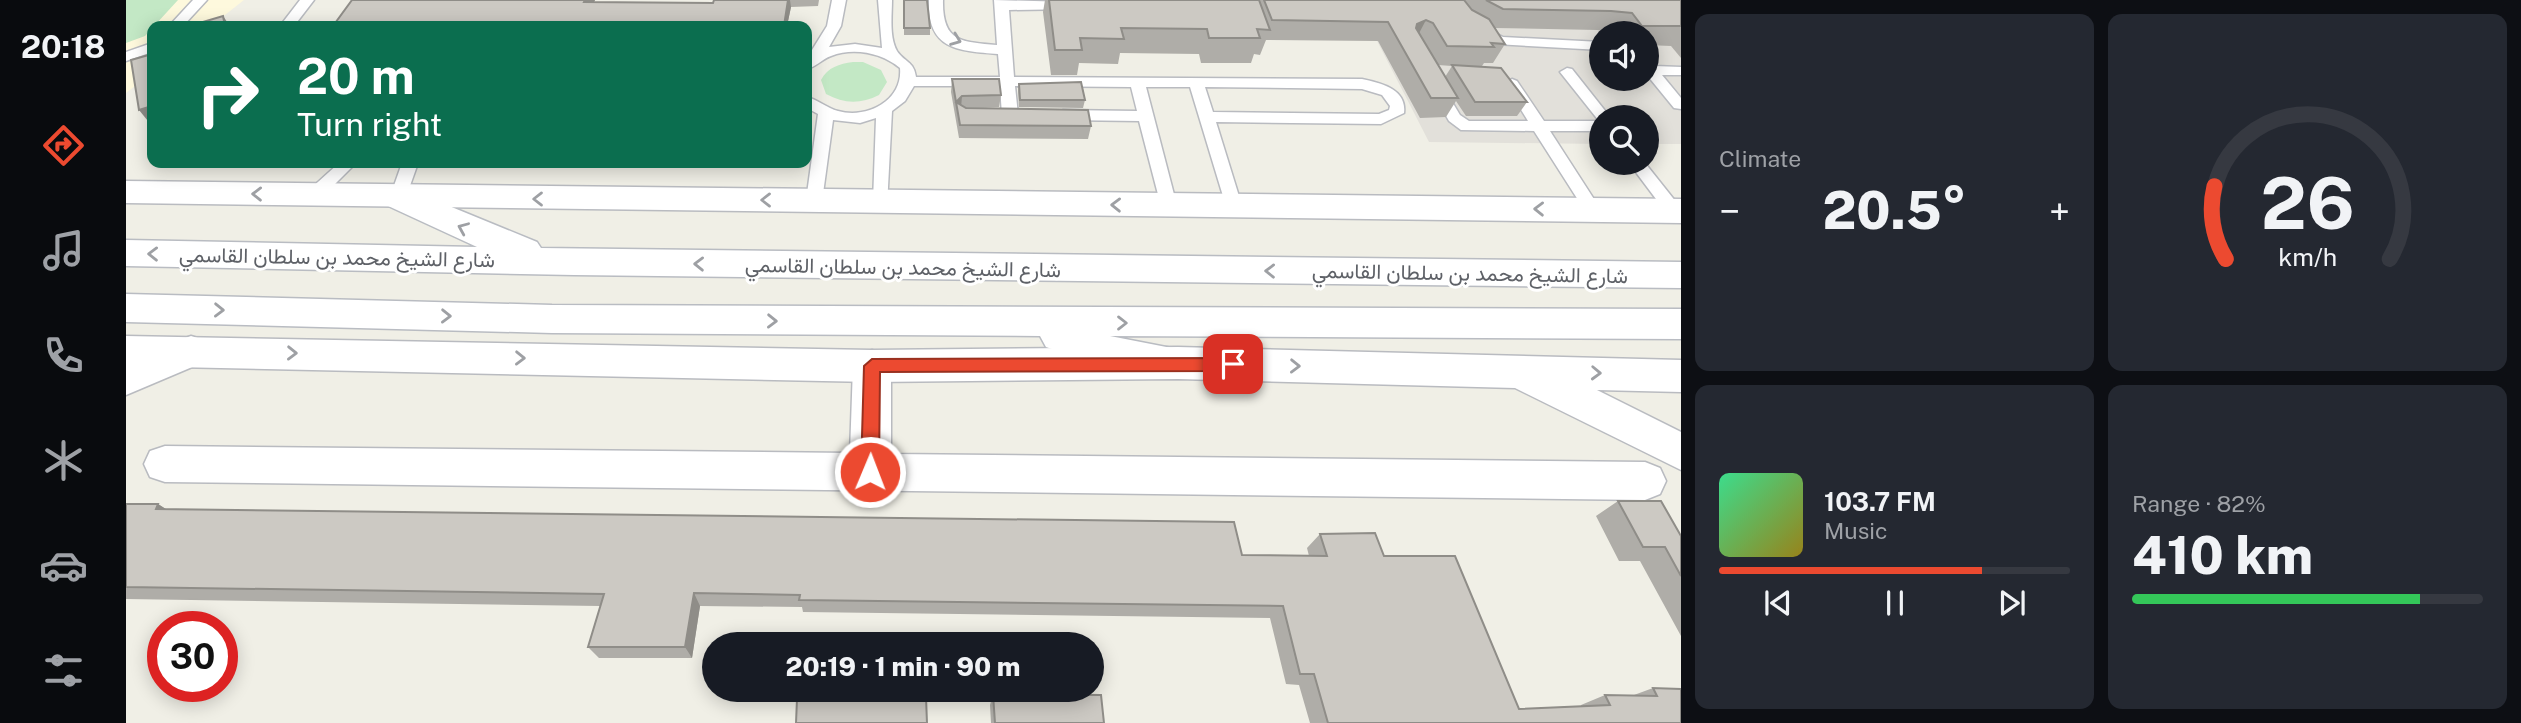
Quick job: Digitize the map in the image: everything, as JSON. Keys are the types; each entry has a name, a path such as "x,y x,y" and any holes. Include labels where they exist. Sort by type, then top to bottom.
{"street":[{"path":"126,192 1678,211"},
{"path":"398,197 480,235 521,250 574,262"},
{"name":"شارع الشيخ محمد بن سلطان القاسمي","path":"126,253 574,262 1681,275"},
{"path":"126,308 552,318 1006,323 1681,324"},
{"path":"1006,323 1119,354 1178,363"},
{"path":"126,351 872,366 1178,363 1681,376"},
{"path":"126,379 140,370 191,351"},
{"path":"870,472 872,366"},
{"path":"1512,371 1607,412 1681,452"},
{"path":"165,464 1645,481"}],"lane":[{"path":"181,21 200,0"},
{"path":"291,21 307,0"},
{"path":"812,59 834,26 839,0"},
{"path":"885,0 885,26 891,56"},
{"path":"953,0 936,5 938,29 950,40 1005,50"},
{"path":"1450,0 1468,25 1500,41 1589,45"},
{"path":"988,115 1017,115 1007,82 1001,3 1080,6"},
{"path":"812,61 854,48 891,56 905,67 910,81 903,98 884,111 855,117 826,113 812,105"},
{"path":"126,57 147,49"},
{"path":"1659,69 1681,71"},
{"path":"1441,72 1429,72 1460,124 1589,127"},
{"path":"1567,72 1593,105"},
{"path":"1502,76 1512,84 1593,210"},
{"path":"1659,80 1679,105"},
{"path":"910,81 1362,84 1383,89 1397,100 1398,107 1396,113 1381,119 1206,117"},
{"path":"1137,82 1169,206"},
{"path":"1196,83 1234,206"},
{"path":"881,202 884,111"},
{"path":"814,201 826,113"},
{"path":"1051,115 1146,116"},
{"path":"314,195 343,168"},
{"path":"398,197 408,168"},
{"path":"1647,175 1678,211"}],"shaded area":[{"path":"126,0 244,0 217,21 147,21 147,77 126,93"},
{"path":"1356,0 1681,0 1681,144 1659,144 1659,105 1589,105 1589,144 1429,142"}],"green space":[{"path":"126,0 178,0 159,21 147,21 145,36 126,43"},
{"path":"863,62 881,70 887,82 879,95 852,102 826,94 821,80 827,72 834,67"}],"building":[{"path":"352,0 713,3 714,0 788,0 785,21 337,21"},
{"path":"904,0 927,0 930,28 904,28"},
{"path":"1049,0 1259,0 1270,30 1257,29 1260,38 1209,38 1207,29 1121,28 1124,39 1080,38 1082,50 1055,50"},
{"path":"1264,0 1464,0 1472,10 1489,19 1505,44 1491,43 1494,47 1447,46 1433,23 1426,20 1417,24 1416,28 1458,98 1431,98 1388,22 1272,20"},
{"path":"1486,0 1681,0 1681,26 1659,26 1659,21 1638,21 1632,13 1503,9"},
{"path":"223,16 224,21 206,21"},
{"path":"147,55 147,108 139,110 131,60"},
{"path":"1452,65 1501,68 1527,102 1475,102"},
{"path":"952,79 999,79 1001,95 962,96 956,102"},
{"path":"1081,82 1085,100 1020,100 1019,84"},
{"path":"956,102 966,108 1088,110 1091,126 960,125"},
{"path":"1618,501 1661,501 1681,536 1681,576 1665,547 1643,547"},
{"path":"126,504 158,504 156,509 1234,522 1242,555 1327,556 1320,534 1375,533 1384,556 1455,556 1519,709 1610,705 1605,695 1657,696 1653,688 1681,689 1681,723 1328,723 1314,674 1300,674 1283,606 799,600 800,595 694,593 685,647 588,647 604,594 126,587"},
{"path":"797,702 926,702 927,723 796,723"},
{"path":"994,702 1102,702 1104,723 995,723"}],"route":[{"path":"870,472 872,366 1233,364"}]}
